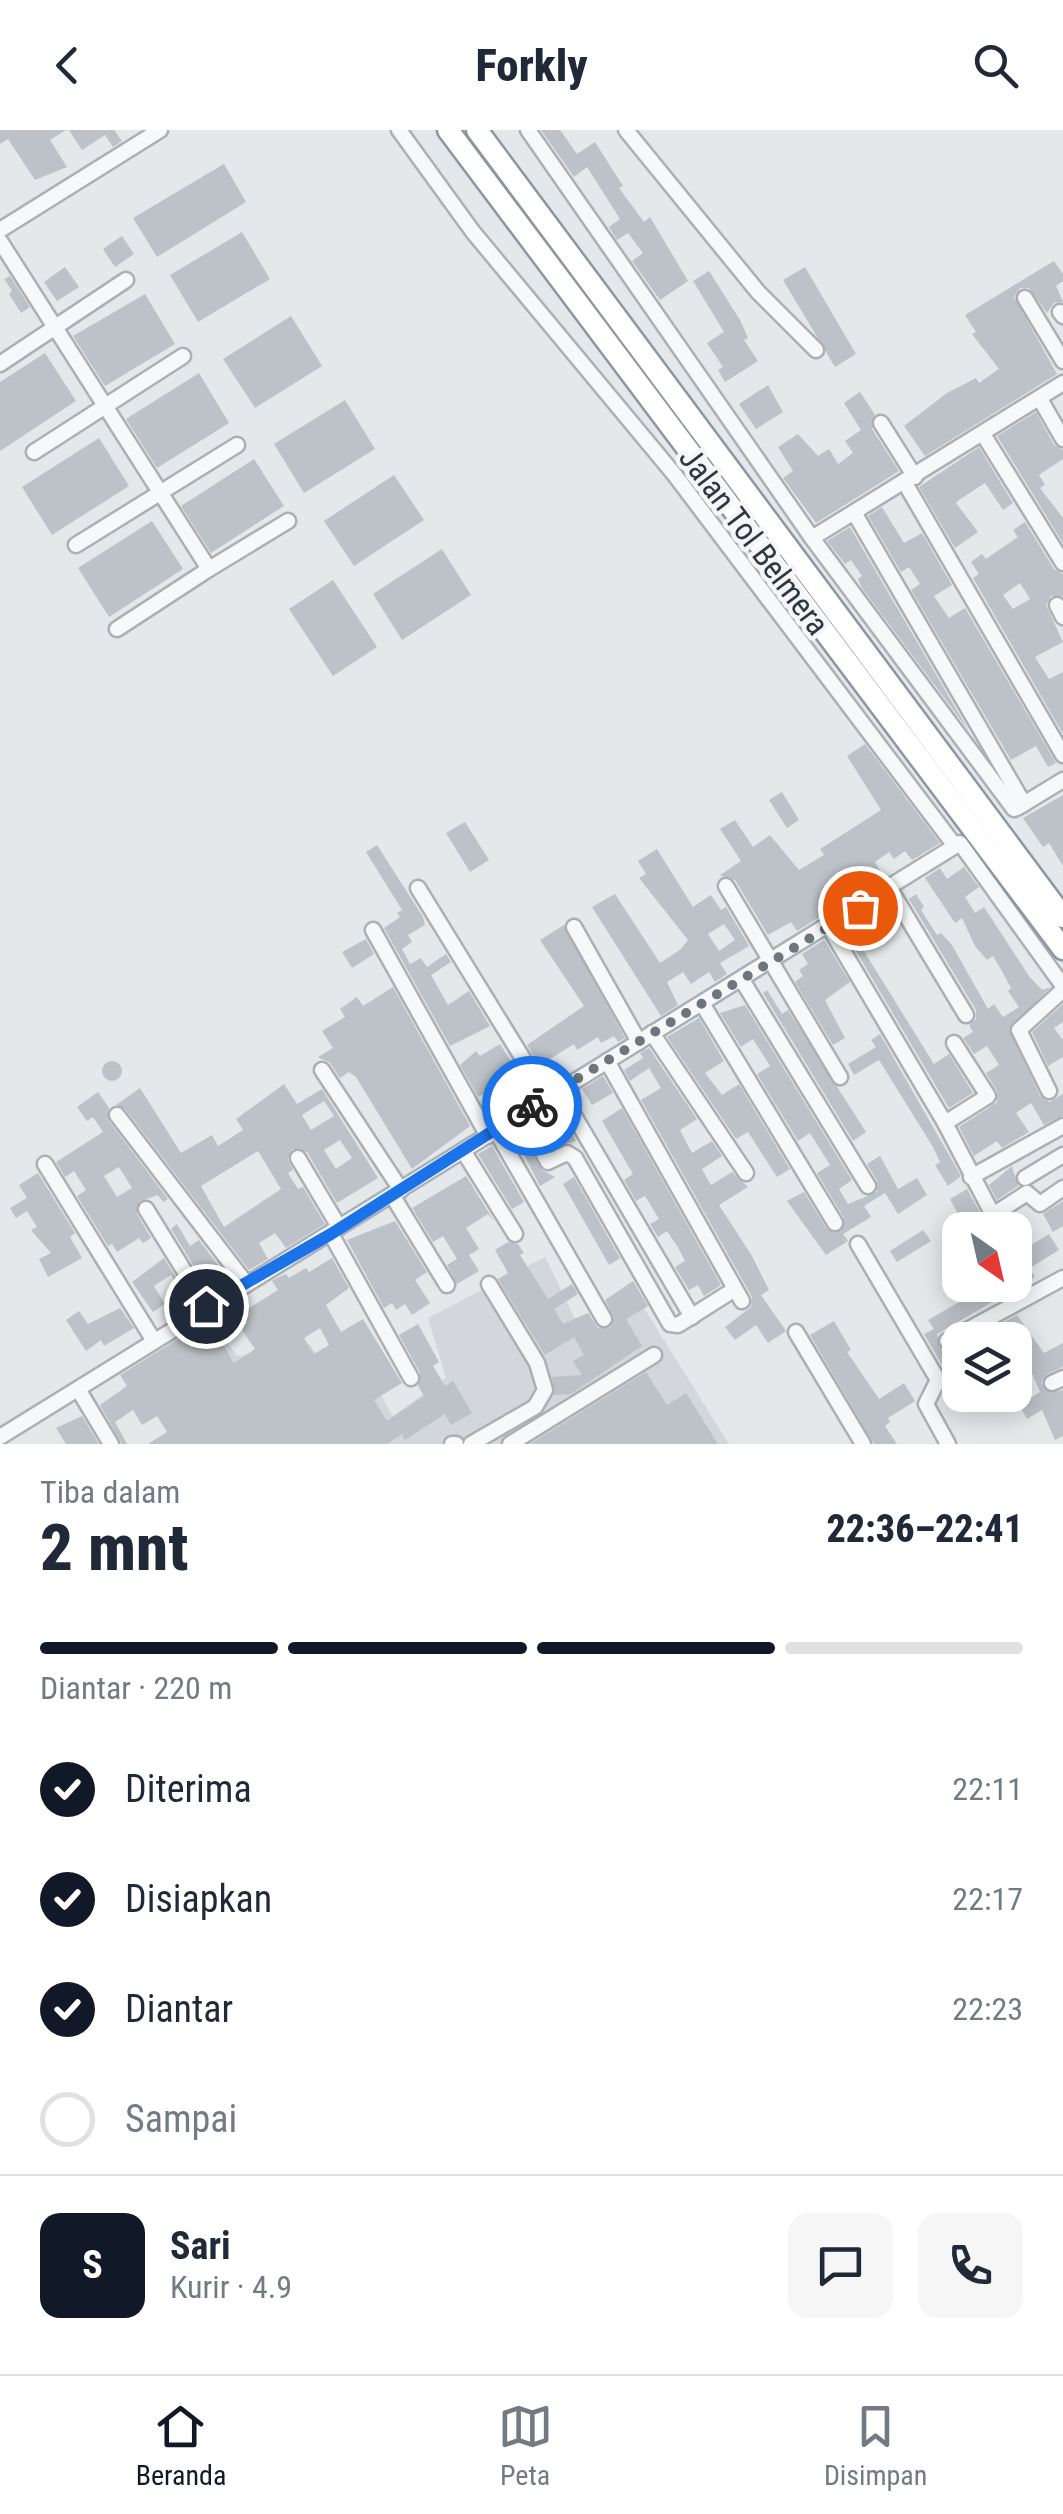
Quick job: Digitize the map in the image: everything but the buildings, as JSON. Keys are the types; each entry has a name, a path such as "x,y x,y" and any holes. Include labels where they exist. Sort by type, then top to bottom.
{"highway":[{"name":"Jalan Tol Belmera","path":"448,130 1063,948"},
{"name":"Jalan Tol Belmera","path":"478,130 1063,916"}],"street":[{"path":"0,230 136,136 160,130"},
{"path":"399,130 473,232 674,474 1063,988 1018,1030 1049,1091"},
{"path":"528,130 812,538 1016,808"},
{"path":"626,130 758,292 816,350"},
{"path":"0,241 209,568"},
{"path":"0,364 126,280"},
{"path":"1026,298 1063,362"},
{"path":"34,452 183,356"},
{"path":"812,538 1063,383"},
{"path":"1040,399 1063,439"},
{"path":"882,424 1063,755"},
{"path":"983,434 1063,562"},
{"path":"76,545 237,445"},
{"path":"855,514 1016,808"},
{"path":"117,629 288,520"},
{"path":"1016,808 1063,780"},
{"path":"0,1437 206,1306 464,1152 552,1093 703,1005 958,845"},
{"path":"726,886 840,1077"},
{"path":"418,888 692,1317"},
{"path":"890,890 966,1015"},
{"path":"574,927 646,1037 746,1173"},
{"path":"829,927 945,1123 991,1212"},
{"path":"374,930 604,1319"},
{"path":"742,980 868,1186"},
{"path":"703,1005 835,1223"},
{"path":"945,1123 988,1096 954,1043"},
{"path":"521,1114 548,1162 568,1153 575,1158 670,1324 739,1295 607,1061"},
{"path":"322,1070 397,1192 447,1285"},
{"path":"118,1115 245,1282"},
{"path":"971,1177 1063,1126"},
{"path":"464,1152 515,1234"},
{"path":"1026,1178 1063,1154"},
{"path":"298,1158 411,1378"},
{"path":"45,1164 154,1341"},
{"path":"998,1212 1027,1193 1040,1204 1063,1188"},
{"path":"146,1209 206,1306"},
{"path":"858,1244 938,1380 926,1404 948,1444"},
{"path":"982,1322 1063,1278"},
{"path":"472,1444 535,1407 545,1390 537,1363 489,1284"},
{"path":"796,1332 863,1444"},
{"path":"510,1444 654,1355"},
{"path":"78,1389 111,1444"}],"shaded area":[{"path":"545,1257 585,1339 642,1305 729,1444 191,1444 179,1343 213,1322 237,1356 309,1344 358,1410 381,1395 393,1416 446,1378 428,1318"}],"way so far":[{"path":"532,1106 860,908"}],"route":[{"path":"206,1306 331,1234 532,1106"}]}
